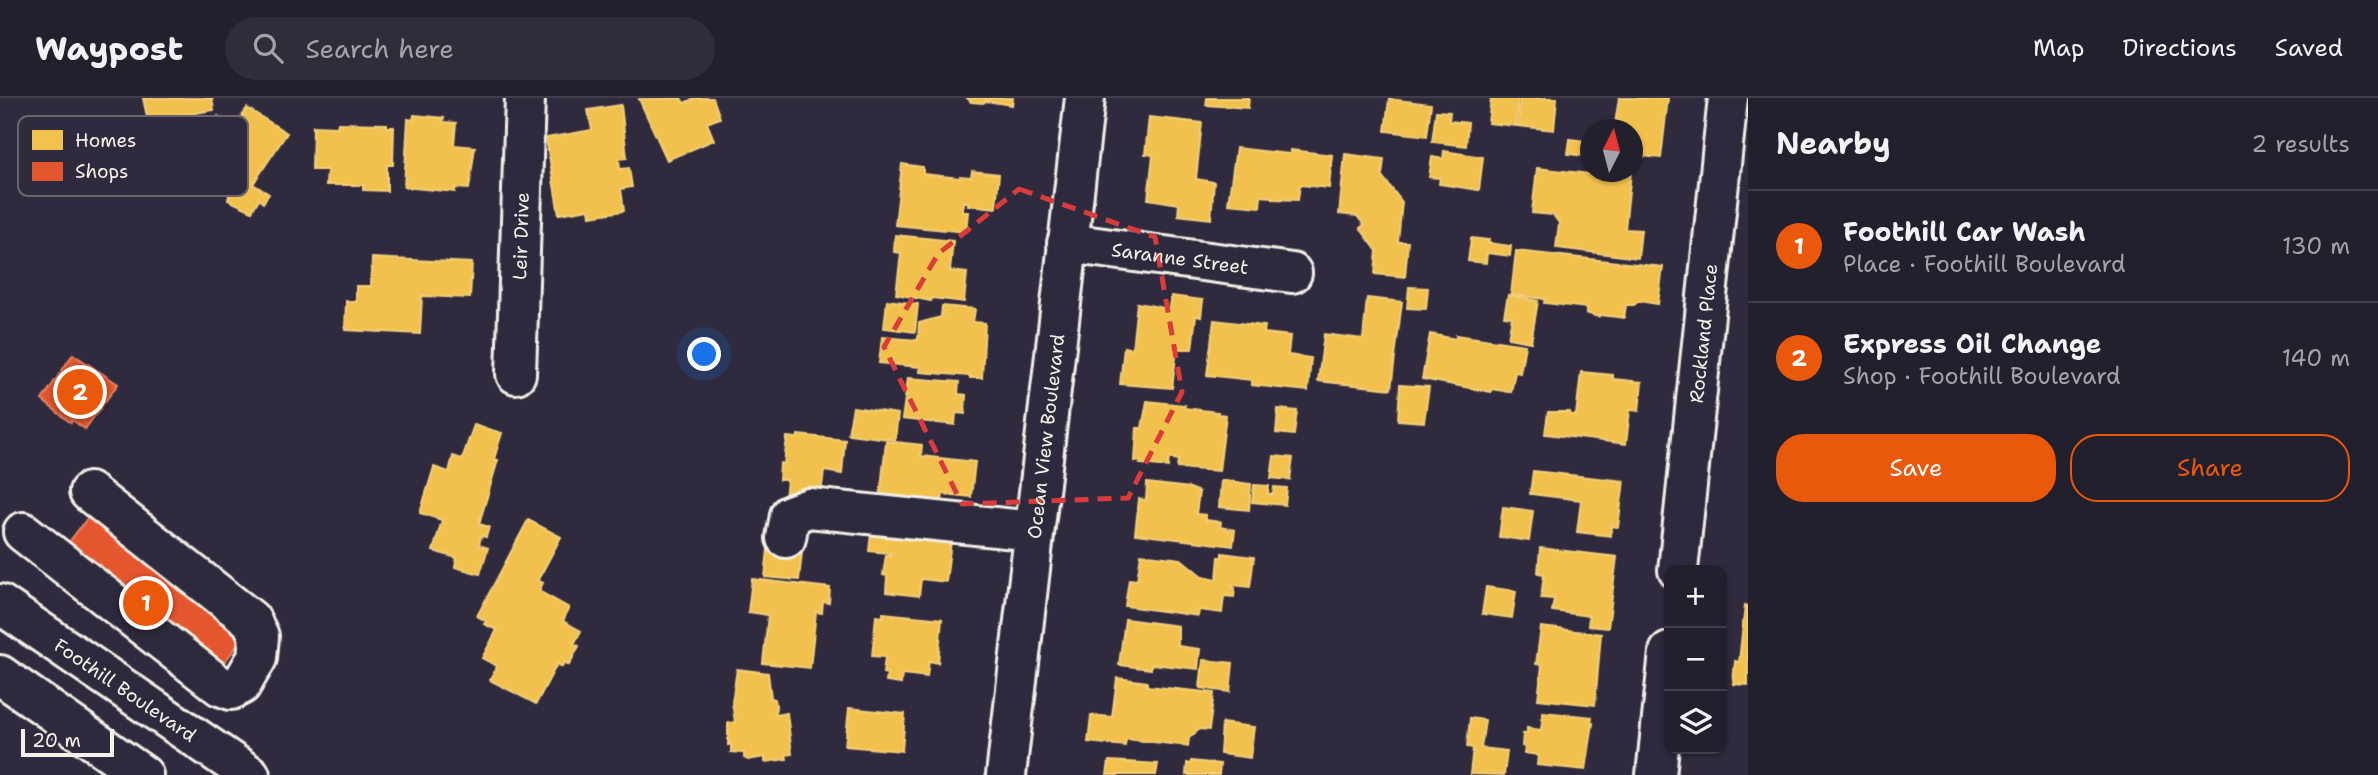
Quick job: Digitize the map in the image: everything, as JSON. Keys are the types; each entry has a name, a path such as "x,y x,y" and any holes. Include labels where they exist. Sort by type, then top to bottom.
{"street":[{"name":"Leir Drive","path":"516,374 525,98"},
{"name":"Ocean View Boulevard","path":"1006,775 1085,98"},
{"name":"Rockland Place","path":"1679,565 1728,98"},
{"name":"Saranne Street","path":"1067,243 1292,273"},
{"path":"23,532 220,686 231,690 241,685 257,658 259,636 251,620 89,492"},
{"path":"786,538 790,515 809,508 1034,531"},
{"name":"Foothill Boulevard","path":"0,604 250,775"},
{"path":"0,675 143,775"},
{"path":"1656,775 1665,691"}],"highlighted area":[{"path":"1019,189 1155,237 1182,392 1128,498 962,504 884,347 938,254"}],"building: Homes":[{"path":"143,98 212,98 214,110 178,116 147,116"},
{"path":"681,98 684,103 696,98 713,98 720,118 707,123 714,140 667,160 639,99"},
{"path":"967,98 1013,98 1012,105 971,102"},
{"path":"1207,98 1249,98 1248,108 1206,105"},
{"path":"1491,98 1518,98 1516,126 1488,123"},
{"path":"1520,98 1557,98 1554,130 1518,126"},
{"path":"1619,98 1668,98 1661,158 1643,156 1643,119 1616,119"},
{"path":"1389,99 1431,104 1427,136 1385,131"},
{"path":"621,105 627,158 619,159 620,169 629,168 632,187 621,189 624,211 590,216 589,209 559,214 546,138 592,130 588,110"},
{"path":"247,108 287,133 253,184 269,194 263,203 259,199 252,211 228,200 229,196 248,196 248,116 242,116"},
{"path":"1436,111 1450,112 1449,121 1468,123 1466,146 1432,142"},
{"path":"414,115 444,118 443,122 456,123 454,145 475,147 469,189 455,188 455,192 404,187 408,119 413,120"},
{"path":"1149,117 1202,123 1196,179 1214,182 1211,219 1178,215 1179,204 1148,199 1153,155 1145,154"},
{"path":"338,123 387,124 387,127 394,127 393,165 387,165 387,191 363,190 363,185 326,185 327,170 312,170 313,126 337,127"},
{"path":"1570,139 1580,140 1580,156 1568,154"},
{"path":"1236,148 1332,155 1329,188 1300,185 1298,200 1261,196 1260,207 1228,204"},
{"path":"1444,151 1483,157 1479,190 1439,184 1440,178 1429,177 1432,157 1443,159"},
{"path":"1345,154 1384,159 1382,176 1402,202 1398,242 1408,242 1405,277 1375,274 1377,251 1360,228 1364,225 1357,216 1339,214"},
{"path":"902,164 923,167 923,174 960,178 971,177 972,171 999,174 996,208 963,202 962,212 968,212 966,232 895,225"},
{"path":"1537,168 1580,173 1580,182 1630,182 1625,229 1641,230 1638,258 1556,248 1559,223 1553,215 1532,213"},
{"path":"895,235 953,241 950,271 967,273 964,302 932,298 931,301 896,294 901,253 894,252"},
{"path":"1471,238 1511,246 1510,256 1487,253 1486,263 1468,261"},
{"path":"1516,251 1663,267 1658,304 1639,301 1634,305 1626,305 1624,318 1601,315 1598,317 1586,313 1587,308 1544,303 1545,299 1511,295"},
{"path":"372,258 472,263 470,298 422,296 420,334 345,330 346,301 356,302 356,286 371,286"},
{"path":"1409,287 1428,288 1426,309 1407,308"},
{"path":"1508,295 1538,301 1531,342 1508,338 1512,317 1504,316"},
{"path":"1171,296 1203,300 1201,317 1196,316 1192,349 1177,349 1172,388 1120,384 1124,347 1132,349 1137,303 1170,309"},
{"path":"1367,298 1402,302 1391,389 1318,381 1324,334 1363,339"},
{"path":"887,300 918,304 915,332 884,328"},
{"path":"942,306 975,309 973,322 985,323 982,378 920,372 920,367 879,363 882,337 918,340 919,323 941,317"},
{"path":"1214,320 1265,326 1264,333 1290,336 1288,355 1311,358 1308,391 1251,385 1252,380 1207,375"},
{"path":"1430,334 1525,345 1520,373 1515,372 1511,392 1491,389 1491,392 1422,379"},
{"path":"1581,372 1613,375 1613,379 1642,382 1639,411 1630,410 1626,444 1545,434 1548,412 1570,412 1571,415 1576,415"},
{"path":"908,378 959,382 958,394 966,395 965,414 956,413 955,425 902,419"},
{"path":"1400,385 1429,387 1424,422 1398,420"},
{"path":"1147,401 1185,405 1184,408 1226,415 1219,471 1177,468 1178,460 1169,458 1168,467 1135,461 1137,428 1142,428"},
{"path":"853,407 898,414 895,440 848,434"},
{"path":"1278,409 1297,411 1294,435 1276,433"},
{"path":"474,425 502,433 494,459 498,460 479,524 489,527 486,537 481,536 479,545 488,548 480,574 455,567 457,558 433,551 442,520 420,513 434,467 449,472 453,456 462,459"},
{"path":"798,435 845,440 842,474 824,471 820,501 785,498 787,480 779,480 780,463 784,464 787,437 798,438"},
{"path":"886,441 922,445 921,456 975,462 971,497 943,494 941,509 879,507"},
{"path":"1274,456 1293,458 1290,480 1271,478"},
{"path":"1533,471 1624,481 1618,527 1612,526 1611,536 1577,532 1581,500 1530,494"},
{"path":"1221,480 1251,484 1249,510 1219,507"},
{"path":"1147,483 1190,488 1199,492 1196,514 1206,515 1206,520 1221,522 1220,527 1235,530 1233,546 1135,534 1139,499 1146,500"},
{"path":"1254,485 1269,486 1268,494 1273,494 1274,487 1287,488 1285,505 1252,502"},
{"path":"1503,507 1533,511 1529,541 1499,537"},
{"path":"528,520 561,537 538,580 543,583 539,591 569,608 563,621 581,631 574,644 579,646 569,665 564,662 562,667 557,664 536,704 490,680 497,666 482,658 497,630 484,624 486,621 477,616"},
{"path":"872,524 952,533 946,582 921,579 919,596 886,592 887,576 883,575 886,555 890,553 869,551"},
{"path":"1540,548 1617,557 1608,628 1588,626 1589,616 1552,611 1554,599 1541,598 1544,574 1538,573"},
{"path":"768,549 802,552 799,580 765,577"},
{"path":"1222,553 1254,557 1250,587 1232,585 1235,588 1234,597 1224,596 1222,613 1199,610 1198,616 1125,606 1129,579 1137,580 1141,554 1181,559 1202,576 1217,579 1219,557 1222,557"},
{"path":"752,579 830,588 829,603 823,602 822,613 816,612 810,668 763,663 768,615 748,612"},
{"path":"1486,587 1516,591 1512,618 1482,614"},
{"path":"1745,605 1748,606 1748,685 1733,684 1735,661 1739,662"},
{"path":"883,613 942,619 938,663 929,661 927,677 902,674 901,684 886,682 887,674 883,673 885,657 872,656 876,616 883,617"},
{"path":"1125,619 1178,626 1178,646 1200,649 1198,669 1151,664 1151,669 1119,665"},
{"path":"1541,627 1601,634 1595,705 1538,699 1542,665 1536,664"},
{"path":"1203,660 1233,663 1230,692 1200,688"},
{"path":"737,669 768,673 771,698 775,699 775,715 787,713 792,754 786,755 787,759 765,762 765,757 748,760 744,758 744,753 731,752 731,744 728,745 728,723 735,722 732,702"},
{"path":"1117,678 1147,682 1147,686 1214,693 1209,730 1200,729 1189,738 1188,746 1126,739 1125,746 1088,742 1091,715 1112,717"},
{"path":"849,708 905,714 902,751 845,746"},
{"path":"1543,712 1592,717 1586,770 1537,765 1538,755 1524,753 1523,734 1527,733 1527,728 1541,730"},
{"path":"1470,718 1485,720 1481,748 1507,751 1504,775 1470,774 1473,748 1467,747"},
{"path":"1222,723 1254,727 1250,758 1220,754"},
{"path":"1109,761 1158,764 1156,775 1107,775"},
{"path":"1191,761 1220,764 1219,775 1186,775 1187,763 1191,764"}],"building: Shops":[{"path":"73,354 118,384 85,429 72,420 71,423 42,400"},
{"path":"89,516 244,637 204,688 49,568"}],"place":[{"name":"Express Oil Change","path":"80,392"},
{"name":"Foothill Car Wash","path":"146,603"}]}
